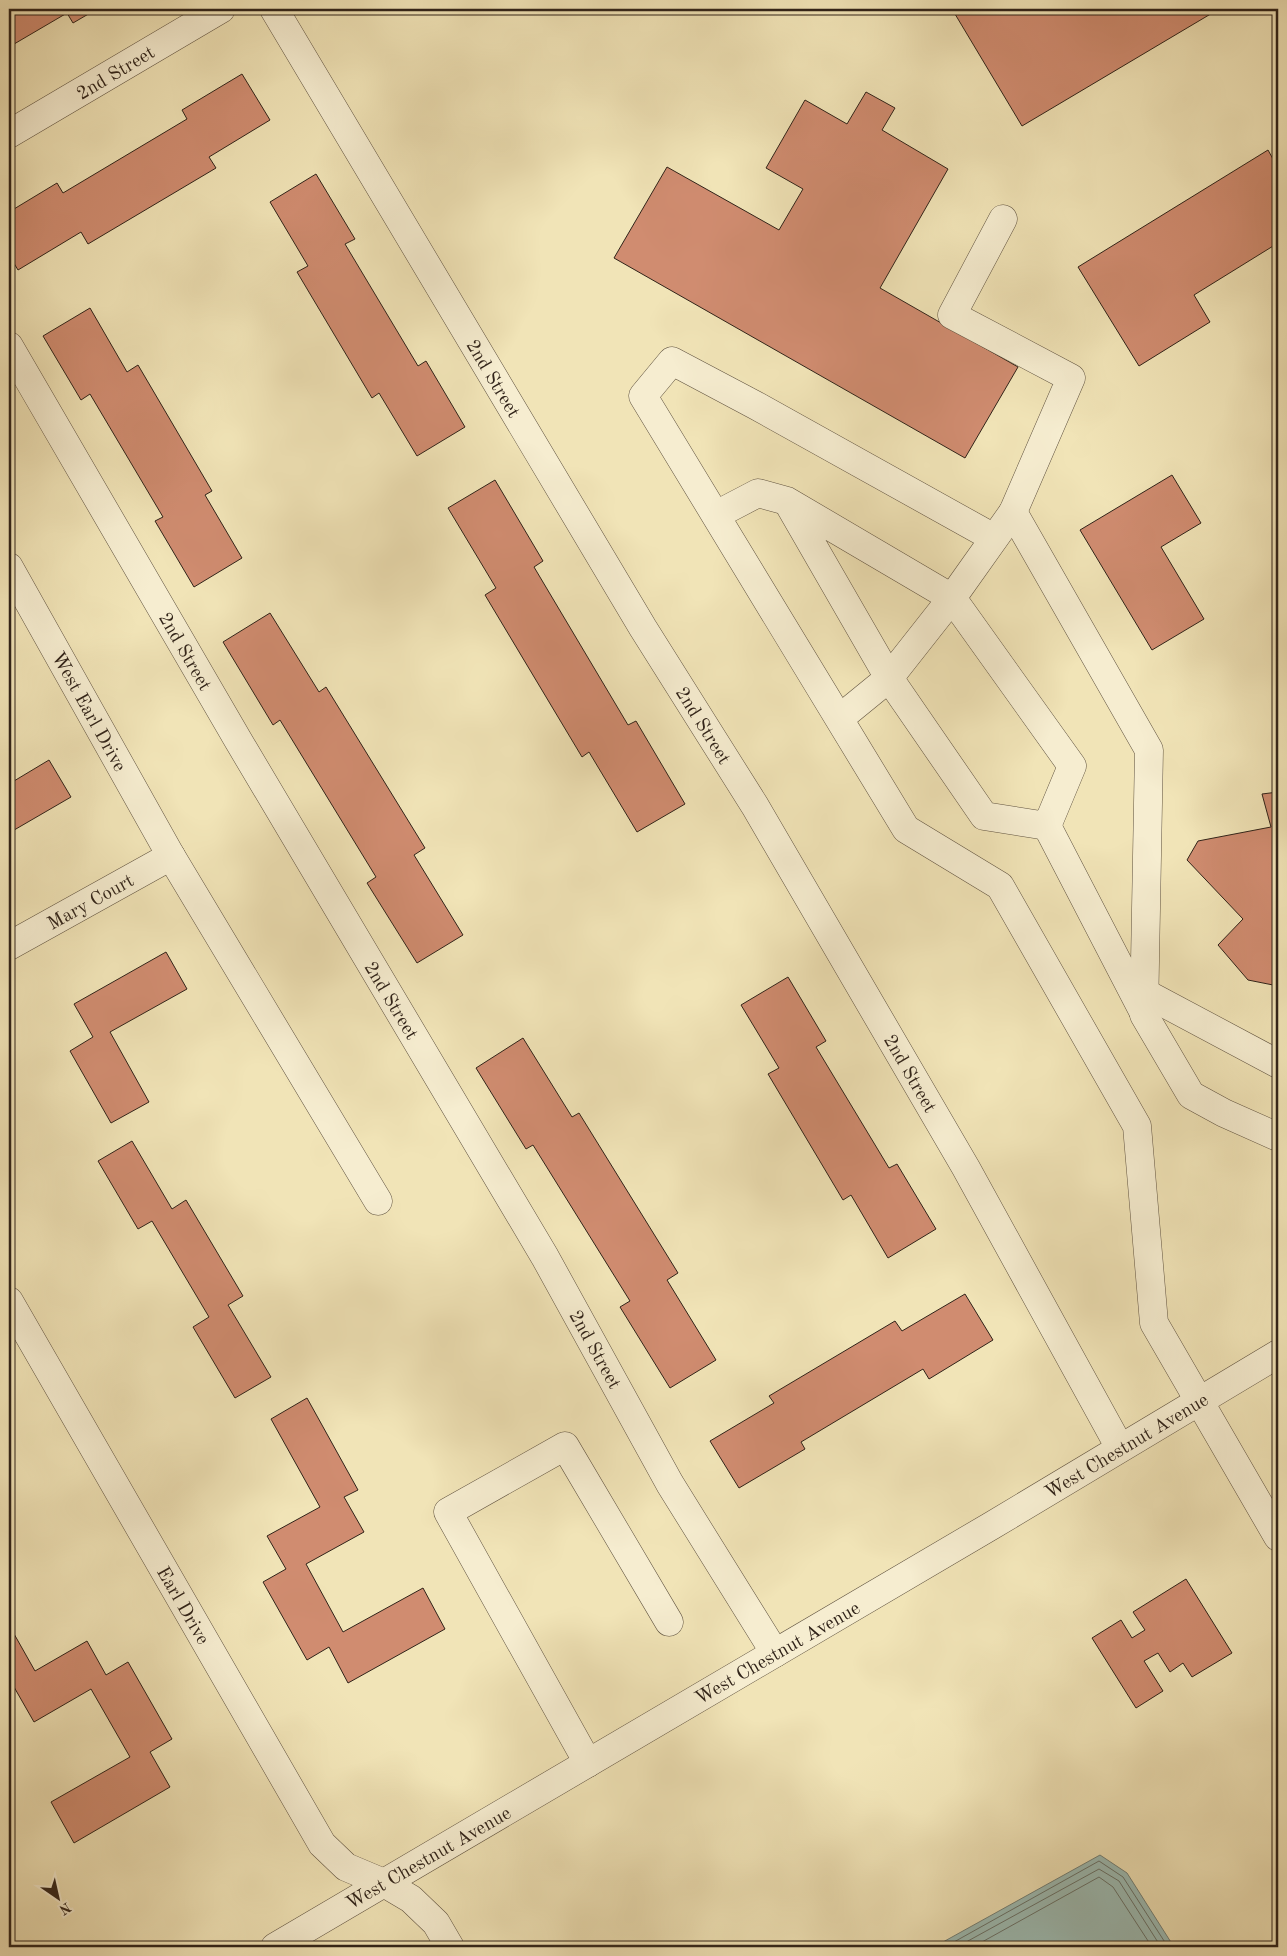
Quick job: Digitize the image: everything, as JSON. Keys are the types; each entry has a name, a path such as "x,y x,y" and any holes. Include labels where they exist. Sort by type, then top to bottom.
{"street":[{"name":"2nd Street","path":"9,134 221,9"},
{"name":"2nd Street","path":"274,9 643,628 755,806 966,1168 1120,1448"},
{"path":"840,718 889,678 952,598 1013,512 1071,378 952,315 1003,219"},
{"name":"2nd Street","path":"9,346 243,749 545,1256 670,1484 775,1653"},
{"path":"994,538 672,361 643,396 906,829 1000,886 1137,1126 1154,1323 1198,1402 1278,1537"},
{"path":"716,515 758,493 787,501 952,598 1072,766 1046,826"},
{"path":"787,501 889,678 984,816 1046,826"},
{"path":"1013,512 1149,750 1145,1004"},
{"name":"West Earl Drive","path":"9,566 171,856 378,1200"},
{"path":"1046,826 1145,1004 1191,1095 1278,1137"},
{"name":"Mary Court","path":"9,946 171,856"},
{"path":"1145,1004 1278,1064"},
{"name":"Earl Drive","path":"9,1301 322,1844 346,1867 384,1883 417,1905 436,1923 450,1947"},
{"name":"West Chestnut Avenue","path":"275,1947 1278,1354"},
{"path":"588,1763 448,1512 565,1446 669,1622"}],"water":[{"path":"1100,1855 1127,1873 1174,1947 934,1947"}],"building":[{"path":"9,9 97,9 73,23 67,13 9,47"},
{"path":"952,9 1219,9 1022,126"},
{"path":"242,74 270,120 209,157 216,168 88,244 81,232 18,270 9,255 9,212 57,183 63,193 187,119 182,110"},
{"path":"866,92 895,108 882,130 948,169 880,288 1018,367 965,458 614,258 667,167 779,230 803,189 766,168 805,100 847,124"},
{"path":"1268,150 1278,168 1278,243 1194,295 1210,322 1139,366 1078,267"},
{"path":"316,174 355,239 345,244 418,366 426,361 465,427 417,456 379,393 372,398 297,272 308,266 270,202"},
{"path":"90,308 127,372 138,365 212,491 205,495 242,558 194,587 155,521 163,517 90,394 81,400 43,336"},
{"path":"1172,475 1201,523 1161,547 1204,619 1152,650 1080,530"},
{"path":"495,480 543,561 534,567 628,725 636,721 685,804 637,832 589,752 582,757 485,595 496,588 448,508"},
{"path":"270,613 319,692 326,687 425,848 414,855 463,935 417,963 367,883 376,877 280,720 273,725 223,642"},
{"path":"49,760 71,797 9,833 9,784"},
{"path":"1278,792 1278,986 1248,980 1218,945 1243,919 1187,860 1198,841 1271,827 1262,794"},
{"path":"166,952 187,989 110,1032 149,1102 111,1123 70,1051 93,1037 74,1004"},
{"path":"788,977 826,1041 816,1047 889,1168 897,1164 936,1229 888,1258 851,1195 843,1200 768,1074 779,1068 741,1005"},
{"path":"523,1038 572,1117 579,1113 678,1273 667,1280 716,1360 670,1388 620,1307 630,1301 533,1145 526,1149 476,1068"},
{"path":"132,1141 172,1209 186,1200 243,1296 228,1305 271,1377 235,1398 193,1327 209,1317 152,1221 138,1229 98,1161"},
{"path":"965,1294 993,1340 929,1379 923,1369 801,1442 805,1449 739,1488 710,1441 774,1403 769,1396 895,1321 902,1331"},
{"path":"307,1398 358,1490 344,1497 364,1532 306,1564 343,1632 423,1588 445,1629 348,1683 329,1647 307,1660 263,1582 286,1569 267,1536 320,1507 271,1419"},
{"path":"1186,1579 1232,1653 1192,1677 1183,1663 1170,1672 1158,1653 1144,1661 1163,1691 1136,1708 1092,1638 1121,1620 1132,1638 1145,1630 1133,1612"},
{"path":"9,1625 35,1671 87,1641 106,1675 128,1662 172,1739 150,1752 170,1787 74,1843 51,1802 130,1757 91,1689 34,1722 14,1687 9,1690"}]}
